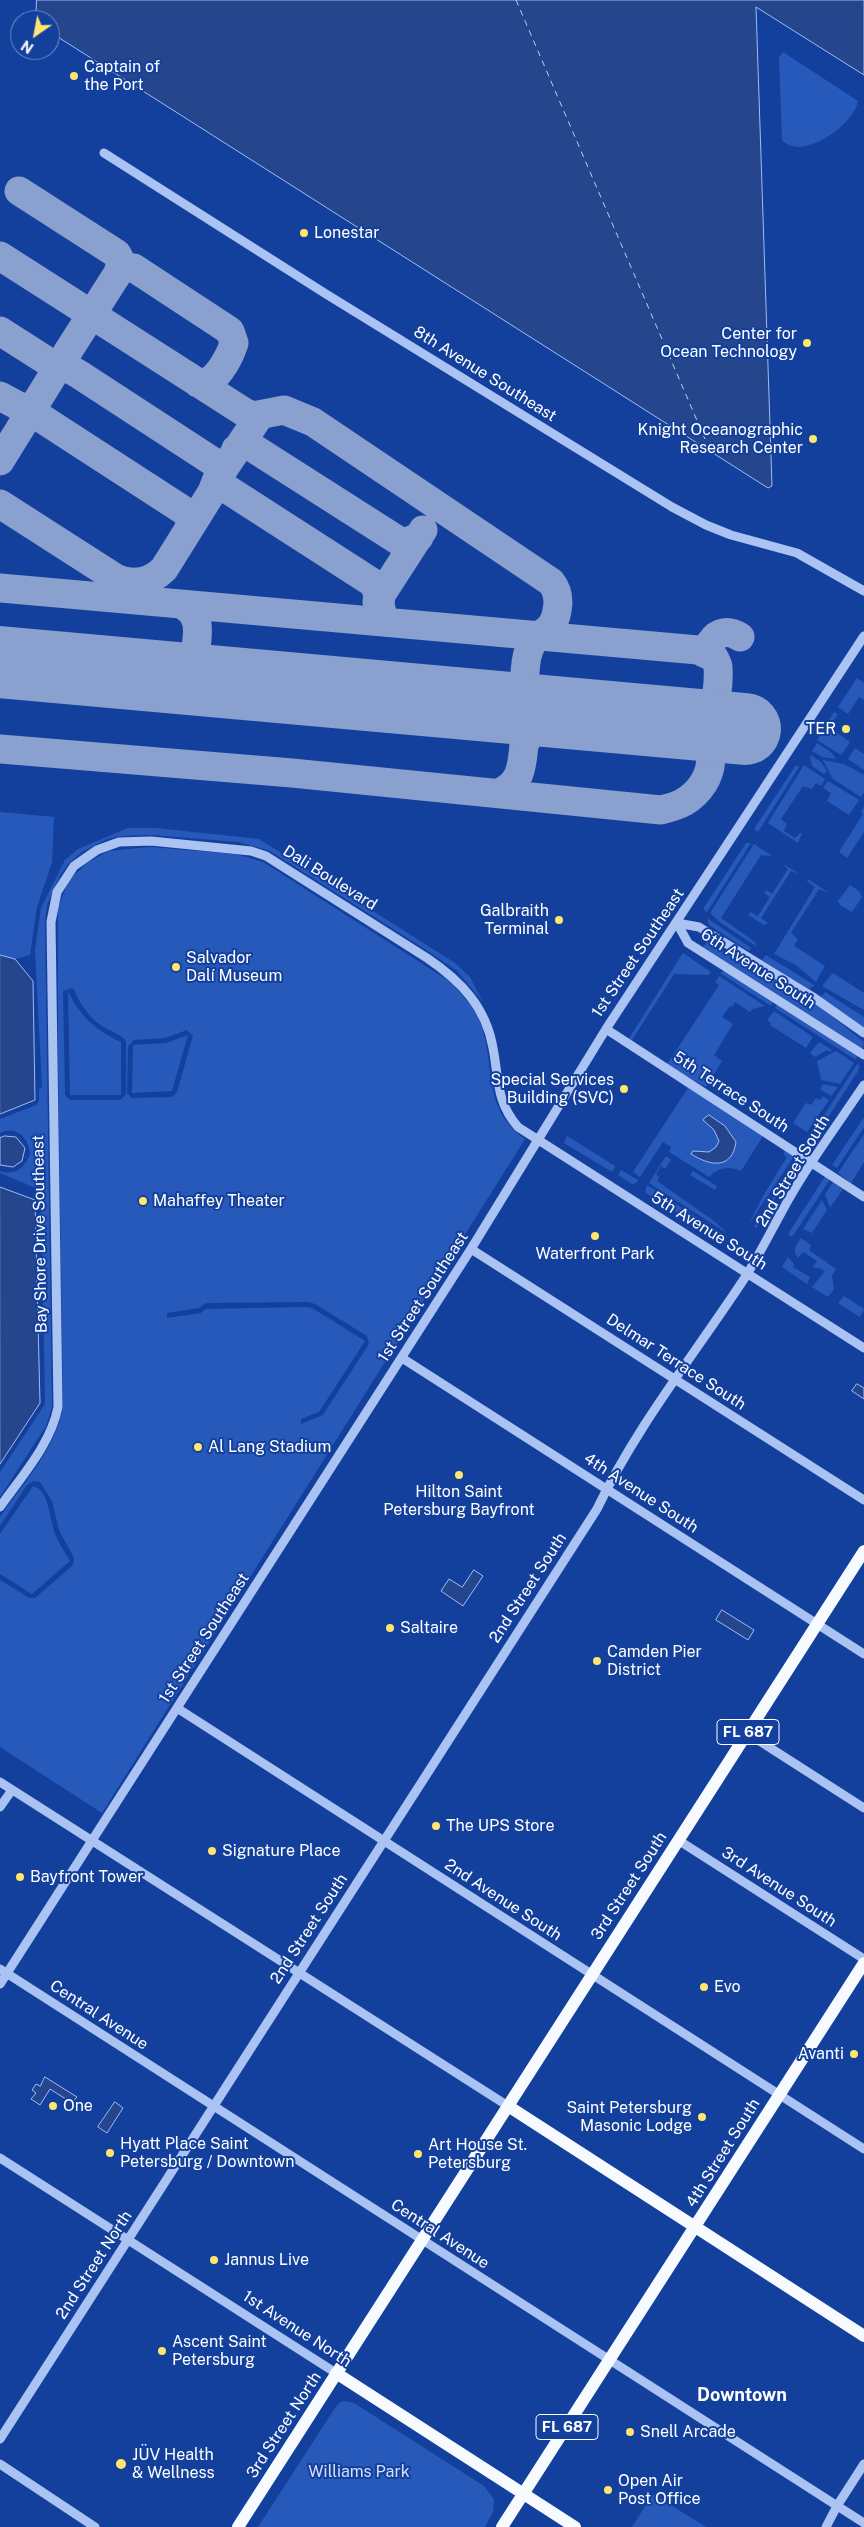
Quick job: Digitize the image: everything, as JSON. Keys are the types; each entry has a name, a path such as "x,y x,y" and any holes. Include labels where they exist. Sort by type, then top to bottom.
{"main road":[{"name":"3rd Street South","path":"422,2240 864,1551"},
{"name":"4th Street South","path":"609,2360 864,1961"},
{"path":"508,2106 694,2228 864,2336"},
{"name":"3rd Street North","path":"238,2527 422,2240"},
{"name":"FL 687","path":"502,2527 609,2360"},
{"name":"1st Avenue North","path":"336,2373 575,2527"}],"street":[{"name":"8th Avenue Southeast","path":"104,152 326,294 672,507 706,525 731,535 797,553 864,591"},
{"name":"1st Street Southeast","path":"0,1984 3,1971 92,1840 402,1358 606,1029 864,636"},
{"name":"Dali Boulevard","path":"51,943 53,906 64,877 86,857 107,845 119,842 151,841 237,848 259,853 427,958 462,985 480,1008 488,1026 493,1046 500,1100 518,1127 538,1140"},
{"name":"6th Avenue South","path":"677,923 699,927 813,997 864,1033"},
{"name":"6th Avenue South","path":"677,923 688,943 864,1055"},
{"name":"Bay Shore Drive Southeast","path":"0,1507 46,1439 56,1418 58,1406 51,943"},
{"name":"5th Terrace South","path":"606,1029 864,1197"},
{"name":"2nd Street South","path":"214,2106 597,1509 606,1489 675,1378 748,1273 769,1238 781,1213 864,1085"},
{"name":"5th Avenue South","path":"538,1140 864,1348"},
{"name":"Delmar Terrace South","path":"471,1248 864,1500"},
{"name":"4th Avenue South","path":"402,1358 864,1654"},
{"name":"2nd Avenue South","path":"177,1708 864,2149"},
{"path":"747,1733 864,1808"},
{"path":"0,1782 508,2106"},
{"path":"0,1807 12,1790"},
{"name":"3rd Avenue South","path":"678,1840 864,1961"},
{"name":"Central Avenue","path":"3,1971 864,2523"},
{"name":"2nd Street North","path":"0,2439 214,2106"},
{"name":"1st Avenue North","path":"0,2158 336,2373"},
{"path":"0,2464 95,2527"},
{"path":"826,2527 864,2464"}],"green space":[{"path":"783,52 858,101 847,120 837,130 814,144 802,147 791,146 782,140 779,58"},
{"path":"857,678 864,683 864,700 859,697 848,714 838,707"},
{"path":"834,712 838,714 829,727 850,742 841,755 817,740"},
{"path":"817,743 832,753 836,759 822,757 812,751"},
{"path":"855,748 864,754 864,770 848,759"},
{"path":"810,755 821,762 827,771 824,774 812,766"},
{"path":"823,760 844,764 864,775 864,792 861,797 833,779"},
{"path":"796,765 799,767 758,832 754,829"},
{"path":"804,765 825,779 821,786 816,783 812,789 803,786 781,819 787,824 784,831 795,838 802,833 798,843 768,823"},
{"path":"828,781 859,800 849,815 827,801 831,793 823,788"},
{"path":"864,806 864,832 847,858 839,852 863,814 861,812"},
{"path":"0,812 54,817 52,862 37,907 30,955 15,959 0,955"},
{"path":"128,828 156,828 259,839 455,963 470,977 483,1002 457,971 270,851 239,842 152,835 120,836 107,839 82,852 69,863 60,875 47,905 45,923 52,1407 46,1426 0,1497 0,1472 45,1404 42,1227 38,1189 0,1173 0,1171 15,1172 19,1170 30,1154 27,1143 21,1134 11,1131 0,1133 0,1119 36,1105 39,1101 39,1089 42,1088 35,950 41,908 65,860 78,849"},
{"path":"746,843 751,843 707,912 703,909"},
{"path":"754,844 772,856 761,855 721,918 755,942 756,946 721,923 710,913"},
{"path":"150,847 236,854 263,862 449,981 468,1002 481,1025 492,1087 502,1115 511,1127 525,1139 102,1813 0,1747 0,1580 29,1598 35,1598 73,1565 74,1558 59,1530 52,1501 40,1482 33,1481 27,1485 0,1526 0,1517 46,1451 59,1422 63,1407 58,1058 58,907 69,880 88,862 109,851","holes":["73,988 89,1014 102,1026 121,1036 126,1041 126,1094 121,1100 70,1100 65,1095 63,991","187,1030 193,1036 177,1092 172,1097 132,1098 127,1093 128,1046 134,1040 165,1038","308,1302 315,1304 367,1336 369,1344 323,1415 301,1424 301,1419 319,1412 365,1341 312,1308 306,1307 205,1309 201,1313 167,1318 167,1313 199,1308 206,1303"]},
{"path":"781,863 800,874 791,871 761,918 768,923 764,925 748,915 750,912 758,916 770,897 764,893 766,890 772,894 788,869"},
{"path":"808,879 829,893 819,889 791,933 798,939 794,946 825,966 816,982 796,965 774,954 815,887 807,881"},
{"path":"850,885 859,891 862,897 852,912 840,905 838,901"},
{"path":"707,918 751,948 749,951 709,925"},
{"path":"708,941 738,961 760,969 818,1005 864,1042 862,1050 703,947"},
{"path":"683,953 711,972 709,975 674,974 632,1040 638,1046 628,1040"},
{"path":"766,955 814,986 809,989 762,960"},
{"path":"724,971 773,1002 771,1006 720,973"},
{"path":"833,973 864,993 864,1010 822,986"},
{"path":"719,976 765,1006 752,1009 750,1012 735,1002 732,1007 730,1006 722,1017 733,1024 714,1055 722,1061 706,1087 661,1062 668,1063 719,985 715,982"},
{"path":"68,991 78,1008 89,1021 103,1032 121,1042 121,1095 70,1095"},
{"path":"825,992 864,1017 864,1030 821,997"},
{"path":"777,1004 857,1056 856,1060 775,1008"},
{"path":"774,1011 813,1037 806,1048 770,1025 771,1023 767,1020"},
{"path":"188,1035 172,1091 132,1093 133,1045 166,1043"},
{"path":"819,1042 832,1050 830,1052 827,1050 815,1057 810,1053"},
{"path":"836,1051 854,1063 840,1084 821,1080 817,1061"},
{"path":"857,1064 860,1066 858,1071 816,1136 812,1134"},
{"path":"680,1080 763,1136 741,1171 724,1168 716,1171 709,1177 669,1152 671,1147 663,1142 640,1177 633,1172 688,1088 679,1082"},
{"path":"823,1084 838,1087 831,1096 820,1089"},
{"path":"823,1096 829,1100 807,1132 793,1123 806,1103 811,1105 816,1098 820,1100"},
{"path":"864,1117 864,1127 837,1168 832,1165"},
{"path":"864,1134 864,1162 851,1183 838,1173"},
{"path":"567,1136 615,1166 612,1172 564,1143"},
{"path":"785,1151 794,1156 749,1224 763,1196 787,1157 783,1154"},
{"path":"666,1156 671,1160 665,1169 661,1166 656,1174 659,1177 657,1181 714,1221 728,1234 649,1183"},
{"path":"797,1158 799,1162 756,1228 754,1227"},
{"path":"621,1170 638,1180 636,1183 632,1184 618,1175"},
{"path":"693,1171 717,1186 715,1190 690,1175"},
{"path":"826,1175 831,1178 792,1237 788,1234"},
{"path":"833,1182 843,1189 830,1208 825,1194"},
{"path":"647,1185 727,1237 724,1242 646,1193"},
{"path":"822,1200 827,1210 812,1233 803,1229"},
{"path":"801,1238 811,1245 809,1250 836,1269 832,1276 834,1289 828,1297 812,1287 824,1272 823,1269 813,1267 817,1261 803,1252 798,1258 795,1253 795,1248"},
{"path":"788,1257 794,1264 793,1267 810,1277 807,1284 782,1267"},
{"path":"844,1296 864,1309 860,1317 838,1303"},
{"path":"33,1486 38,1488 46,1499 55,1534 70,1561 32,1594 0,1574 0,1534"},
{"name":"Williams Park","path":"345,2401 354,2403 484,2486 494,2499 493,2512 485,2527 258,2527 333,2411 339,2403"},
{"path":"653,2494 706,2527 632,2527"}],"shaded area":[{"path":"37,0 864,0 864,75 756,7 772,486 768,488 60,38 60,10 36,10"},
{"path":"0,955 15,959 33,981 35,1100 0,1114"},
{"path":"709,1115 725,1126 736,1142 730,1157 719,1163 705,1161 691,1154 693,1151 709,1152 716,1147 719,1141 714,1130 703,1120"},
{"path":"5,1136 16,1137 25,1148 22,1161 13,1167 0,1165 0,1138"},
{"path":"0,1187 35,1200 40,1403 0,1464"},
{"path":"857,1384 864,1388 864,1399 852,1391"},
{"path":"474,1570 483,1576 463,1606 441,1591 449,1579 462,1587"},
{"path":"722,1610 754,1630 748,1640 716,1620"},
{"path":"45,2077 77,2097 72,2103 50,2089 40,2105 31,2099 36,2093 32,2090 36,2084 40,2086"},
{"path":"115,2102 123,2108 107,2133 98,2127"}],"ferry route":[{"path":"516,0 705,439"}],"taxiway":[{"path":"19,191 117,254 121,262 118,273 67,353 65,360 70,369"},
{"path":"0,256 244,412 253,416 284,410 313,422 551,582 558,597 556,614 550,628 536,638 529,650 525,665 524,692"},
{"path":"118,273 124,268 134,268 230,331 234,343 221,369 210,380 198,383"},
{"path":"0,331 47,361 70,369 80,375 215,463 224,464 229,460"},
{"path":"0,461 55,372 66,367"},
{"path":"0,396 41,418"},
{"path":"36,402 35,412 41,418 186,512 190,520 189,528"},
{"path":"115,578 128,582 141,582 159,574 164,569 212,492 217,479 260,415"},
{"path":"236,449 245,445 250,446 399,541 406,542 419,537"},
{"path":"212,492 220,488 227,489 373,583 378,593 377,602"},
{"path":"0,504 131,588"},
{"path":"382,613 381,595 423,530"},
{"path":"0,588 698,650 713,657"},
{"path":"180,604 193,615 198,629 194,663"},
{"path":"691,725 708,717 714,707 718,687 718,667 710,649 711,642 714,638 724,633 732,633 740,637"},
{"path":"159,676 184,673 194,663 199,673 212,681"},
{"path":"494,707 506,712 515,720 521,731 524,745 536,721 551,712"},
{"path":"0,749 292,773 661,810 684,802 695,793 709,772 711,760 709,749 704,739 695,730 681,724"},
{"path":"498,793 506,790 516,780 521,767 524,745"}],"runway":[{"path":"0,662 745,729"}],"place":[{"name":"Captain of the Port","path":"74,76"},
{"name":"Lonestar","path":"304,233"},
{"name":"Center for Ocean Technology","path":"807,343"},
{"name":"Knight Oceanographic Research Center","path":"813,439"},
{"name":"TER","path":"846,729"},
{"name":"Galbraith Terminal","path":"559,920"},
{"name":"Salvador Dalí Museum","path":"176,967"},
{"name":"Special Services Building (SVC)","path":"624,1089"},
{"name":"Mahaffey Theater","path":"143,1201"},
{"name":"Waterfront Park","path":"595,1236"},
{"name":"Al Lang Stadium","path":"198,1447"},
{"name":"Hilton Saint Petersburg Bayfront","path":"459,1475"},
{"name":"Saltaire","path":"390,1628"},
{"name":"Camden Pier District","path":"597,1661"},
{"name":"The UPS Store","path":"436,1826"},
{"name":"Signature Place","path":"212,1851"},
{"name":"Bayfront Tower","path":"20,1877"},
{"name":"Evo","path":"704,1987"},
{"name":"Avanti","path":"854,2054"},
{"name":"One","path":"53,2106"},
{"name":"Saint Petersburg Masonic Lodge","path":"702,2117"},
{"name":"Hyatt Place Saint Petersburg / Downtown","path":"110,2153"},
{"name":"Art House St. Petersburg","path":"418,2154"},
{"name":"Jannus Live","path":"214,2260"},
{"name":"Ascent Saint Petersburg","path":"162,2351"},
{"name":"Snell Arcade","path":"630,2432"},
{"name":"JÜV Health & Wellness","path":"121,2464"},
{"name":"Open Air Post Office","path":"608,2490"}],"district":[{"name":"Downtown","path":"742,2395"}]}
